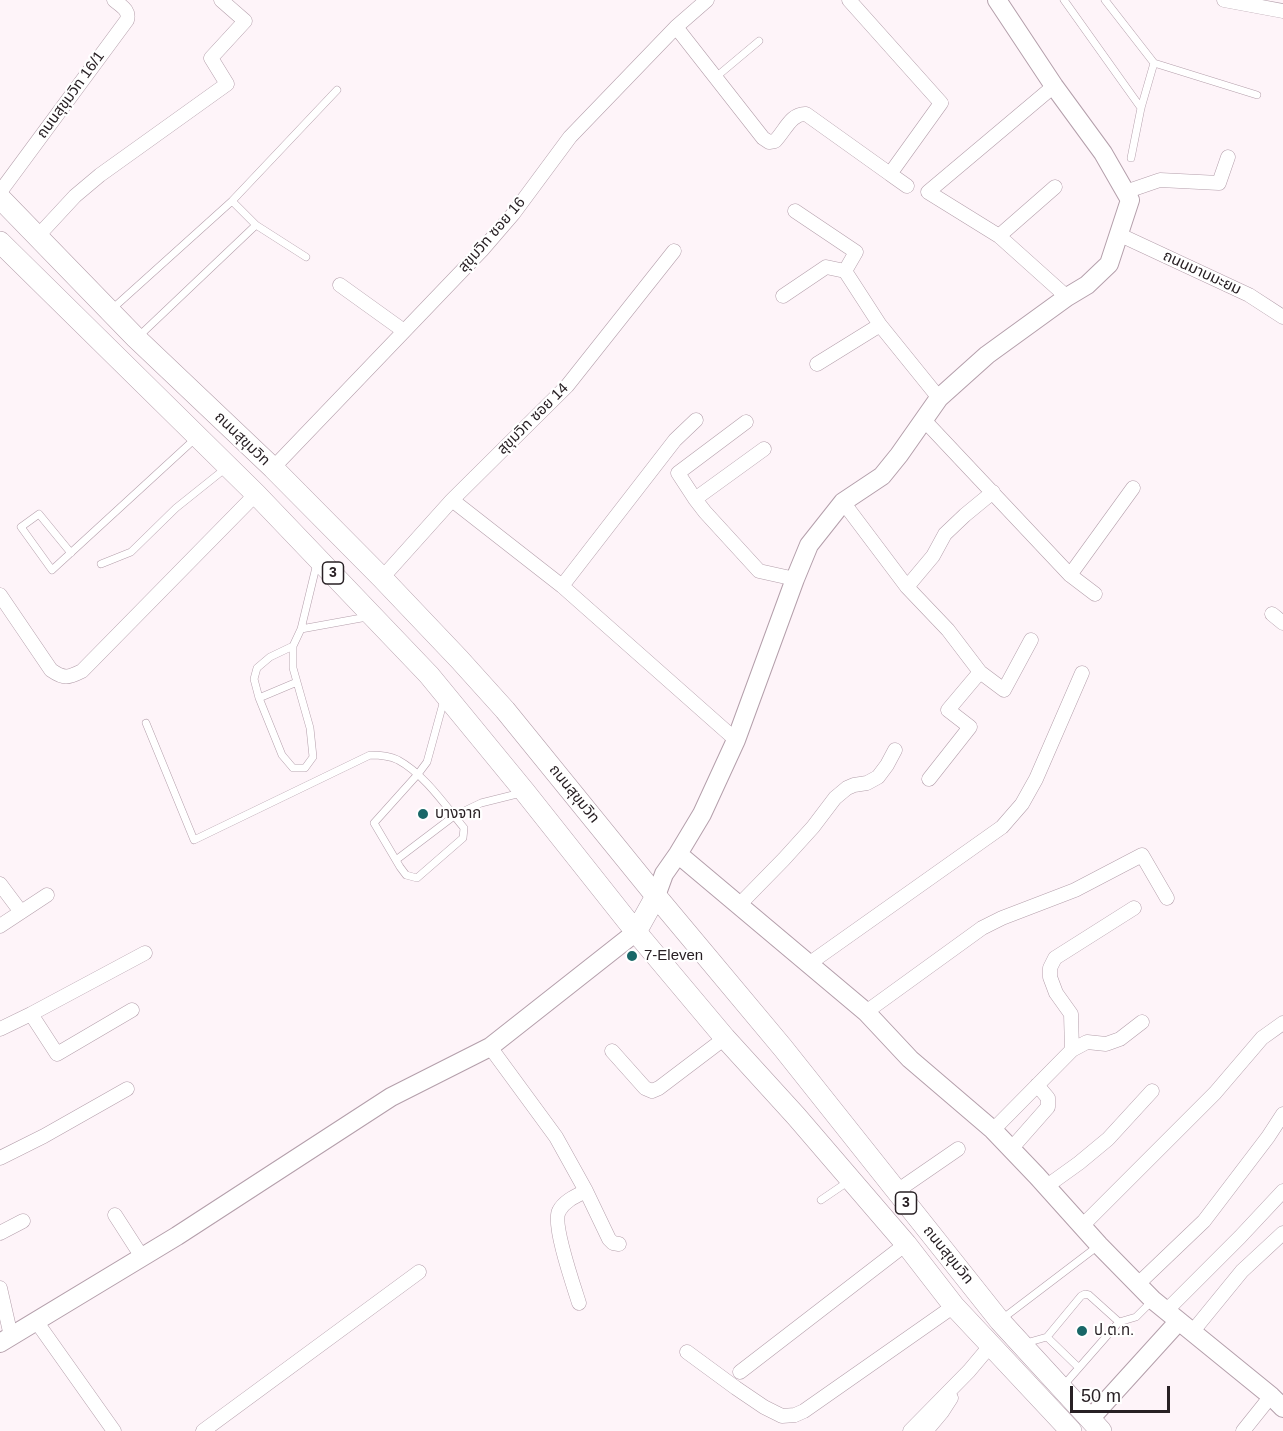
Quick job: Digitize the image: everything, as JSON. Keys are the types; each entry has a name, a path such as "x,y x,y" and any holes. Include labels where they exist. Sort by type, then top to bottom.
{"main road":[{"name":"ถนนสุขุมวิท","path":"0,198 136,338 273,468 459,659 505,710 783,1048 1000,1321 1095,1425"},
{"name":"ถนนสุขุมวิท","path":"2,249 256,494 446,694 636,932 725,1038 851,1179 954,1306 1071,1431"},
{"path":"636,932 656,896"},
{"path":"940,1287 961,1272"}],"street":[{"name":"ถนนสุขุมวิท 16/1","path":"0,192 127,20 129,15 127,11 114,0"},
{"path":"37,237 75,196 100,175 227,84 211,58 245,21 221,0"},
{"name":"สุขุมวิท ซอย 16","path":"273,468 482,250 513,214 570,137 676,27 706,0"},
{"path":"849,0 941,104 890,174"},
{"path":"1224,0 1261,3 1283,11"},
{"path":"656,896 664,874 702,814 736,740 809,545 843,502 882,476 939,398 987,355 1087,285 1109,264 1130,200 1103,153 1054,86 1003,4"},
{"path":"676,27 763,138 770,142 775,141 793,117 801,113 806,114 907,186"},
{"path":"1054,86 928,192 999,236 1067,297"},
{"path":"1125,192 1160,180 1219,183 1228,157"},
{"path":"999,236 1055,187"},
{"path":"795,211 855,252 845,271"},
{"name":"ถนนมาบมะยม","path":"1118,234 1249,295 1283,317"},
{"name":"สุขุมวิท ซอย 14","path":"381,578 452,500 567,386 674,251"},
{"path":"783,296 826,267 845,271 880,325 939,398"},
{"path":"340,285 404,331"},
{"path":"817,364 880,325"},
{"path":"562,586 675,440 696,420"},
{"path":"924,420 1070,575 1095,594"},
{"path":"746,422 678,473 705,512 759,571 795,579"},
{"path":"695,499 764,448"},
{"path":"1070,575 1133,488"},
{"path":"907,587 933,556 945,534 993,492"},
{"path":"0,596 51,670 69,678 82,671 256,494"},
{"path":"452,500 562,586 736,740"},
{"path":"843,502 907,587 948,630 980,672 1004,690 1031,640"},
{"path":"929,779 970,727 948,710 980,672"},
{"path":"810,963 1002,827 1022,804 1036,779 1082,673"},
{"path":"739,905 791,851 836,798 847,788 867,783 878,777 895,750"},
{"path":"678,854 866,1012 910,1059 993,1130 1138,1284 1173,1316 1279,1403 1244,1431"},
{"path":"866,1012 982,928 1075,890 1143,855 1167,898"},
{"path":"0,884 21,912"},
{"path":"0,926 47,896"},
{"path":"1072,1050 1071,1014 1056,993 1050,977 1050,968 1055,958 1134,908"},
{"path":"0,1288 6,1339 187,1229 391,1097 490,1047 636,932"},
{"path":"0,1029 145,953"},
{"path":"31,1014 57,1054 132,1010"},
{"path":"993,1130 1072,1050 1087,1042 1106,1044 1120,1039 1142,1022"},
{"path":"1082,1226 1215,1093 1262,1038 1283,1023"},
{"path":"612,1051 645,1088 652,1091 725,1038"},
{"path":"490,1047 556,1137 609,1239 613,1243 620,1244"},
{"path":"1011,1149 1048,1107 1048,1098 1037,1085"},
{"path":"0,1158 45,1136 127,1089"},
{"path":"1047,1186 1108,1139 1152,1091"},
{"path":"1138,1284 1204,1221 1283,1114"},
{"path":"897,1191 958,1149"},
{"path":"579,1303 562,1245 557,1214 563,1205 586,1191"},
{"path":"1095,1425 1173,1316 1240,1237 1283,1191"},
{"path":"115,1215 142,1257"},
{"path":"0,1233 23,1221"},
{"path":"1173,1316 1242,1270 1283,1233"},
{"path":"740,1372 906,1244"},
{"path":"203,1431 419,1272"},
{"path":"687,1352 764,1407 782,1416 795,1415 954,1306"},
{"path":"36,1321 114,1431"},
{"path":"910,1431 969,1371 990,1346"},
{"path":"926,1431 942,1412 969,1371"}],"lane":[{"path":"1064,0 1141,108"},
{"path":"1105,0 1154,63 1257,95"},
{"path":"716,77 759,41"},
{"path":"1131,158 1141,108 1154,63"},
{"path":"109,311 232,201 338,90"},
{"path":"232,201 256,225 306,257"},
{"path":"136,338 256,225"},
{"path":"71,553 39,514 21,527 52,570 71,553 198,436"},
{"path":"101,564 131,552 176,508 228,466"},
{"path":"292,646 270,657 257,668 254,680 282,755 293,768 305,768 314,757 310,728 293,668 292,646 301,629 319,558"},
{"path":"301,629 373,615"},
{"path":"259,698 297,682"},
{"path":"146,723 194,840 370,755 396,759 418,774 464,828 463,838 417,878 406,875 374,823 418,774 427,762 446,694"},
{"path":"396,860 454,816 481,803 525,792"},
{"path":"821,1200 851,1179"},
{"path":"1000,1321 1099,1245"},
{"path":"1022,1345 1047,1337 1085,1294 1119,1322"},
{"path":"1061,1388 1119,1322 1136,1317 1173,1316"},
{"path":"1047,1337 1078,1367"}],"place":[{"name":"บางจาก","path":"423,814"},
{"name":"7-Eleven","path":"632,956"},
{"name":"ป.ต.ท.","path":"1082,1331"}]}
